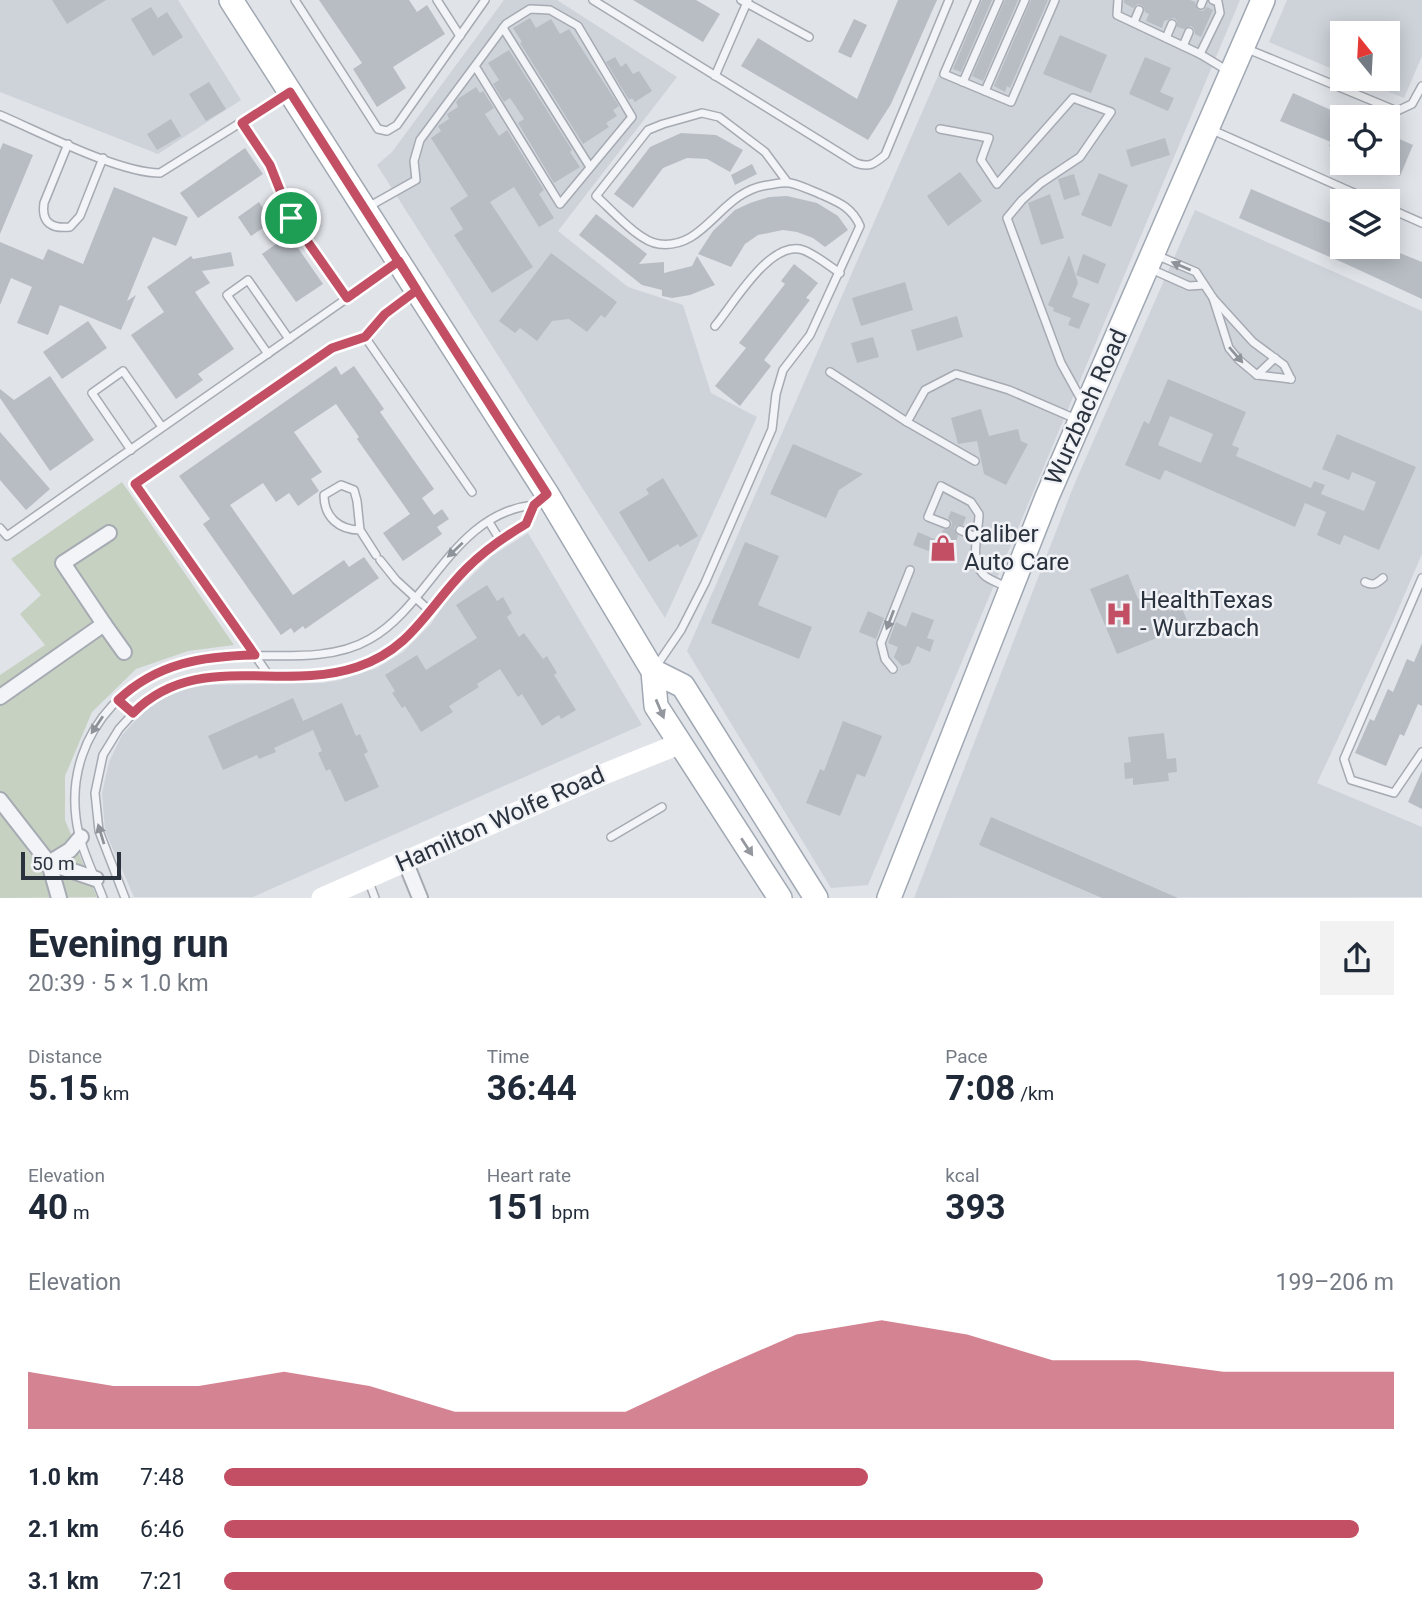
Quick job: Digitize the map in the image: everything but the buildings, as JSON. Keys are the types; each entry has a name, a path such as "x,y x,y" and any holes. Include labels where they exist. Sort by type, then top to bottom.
{"main road":[{"path":"231,0 417,290 540,499 653,671 656,706 780,898"},
{"name":"Wurzbach Road","path":"891,890 1010,589 1083,414 1263,0"},
{"path":"653,671 683,686 816,898"},
{"path":"679,744 704,745 725,754"},
{"path":"874,898 891,890"}],"street":[{"path":"108,533 62,564 124,652"},
{"path":"0,697 104,624"},
{"name":"Hamilton Wolfe Road","path":"322,898 679,744"},
{"path":"2,807 49,863 59,898"},
{"path":"49,863 70,850 81,837"},
{"path":"405,861 420,898"},
{"path":"49,863 96,879"}],"lane":[{"path":"437,0 460,36"},
{"path":"297,3 378,129 387,131 397,125 485,0"},
{"path":"593,0 866,167 874,165 885,155 949,0"},
{"path":"976,0 944,74 1011,102 1055,0"},
{"path":"963,82 999,0"},
{"path":"985,91 1025,0"},
{"path":"1118,0 1117,15 1199,54 1231,73"},
{"path":"1199,54 1220,13 1218,2 1213,0"},
{"path":"715,76 745,1 808,37"},
{"path":"365,209 416,180 414,161 420,140 503,28 517,15 530,9 540,8 562,15 578,26 632,117 560,204 475,66"},
{"path":"1133,22 1139,10"},
{"path":"1166,38 1172,24"},
{"path":"503,28 590,167"},
{"path":"1183,46 1189,32"},
{"path":"1242,47 1398,111 1412,104 1422,86"},
{"path":"0,115 103,158 148,173 160,173 290,92"},
{"path":"940,130 989,138 981,160 997,184 1073,98 1111,112 1080,157 1041,183 1021,200 1007,218 1083,414"},
{"path":"653,671 681,630 699,595 772,429 776,394 783,370 810,335 860,226 844,204 788,183 758,187 743,193 685,243 662,245 648,242 596,197 648,130 702,113 719,117 765,152 788,183"},
{"path":"242,123 270,165 291,218 343,300"},
{"path":"1207,128 1345,189"},
{"path":"68,144 42,212 48,223 58,228 70,227 80,216 103,158"},
{"path":"1400,213 1422,223"},
{"path":"715,326 765,262 779,253 794,248 804,250 840,273"},
{"path":"0,528 7,537 399,261"},
{"path":"1150,261 1189,286 1204,285"},
{"path":"1150,261 1195,272 1213,298 1253,342 1284,365 1291,379 1257,375 1229,348 1213,298"},
{"path":"268,354 227,295 248,281 289,339"},
{"path":"270,677 135,484 332,348 365,337 385,314 417,290"},
{"path":"365,337 472,492"},
{"path":"1257,375 1275,358"},
{"path":"131,450 92,393 113,378 123,371 162,428"},
{"path":"830,372 907,422 975,461"},
{"path":"907,422 925,390 956,374 1083,414"},
{"path":"360,530 339,526 326,511 324,495 331,489 341,485 354,490 360,530 378,558 430,612"},
{"path":"946,524 928,517 941,486 971,502 979,514 976,552 978,567 984,575 1010,589"},
{"path":"103,898 76,820 75,797 83,750 95,725 118,700 141,681 170,667 218,656 328,654 348,650 381,632 415,597 447,557 489,522 515,507 540,499"},
{"path":"125,898 99,831 95,793 103,755 133,713 160,692 186,681 215,676 327,676 373,662 407,639 464,570 500,540 526,524 540,499"},
{"path":"489,522 500,540"},
{"path":"960,530 978,538"},
{"path":"893,669 885,659 881,643 909,570"},
{"path":"1422,578 1344,759 1351,780 1394,793 1422,752"},
{"path":"118,700 133,713"},
{"path":"611,837 662,807"},
{"path":"368,877 375,898"}],"shaded area":[{"path":"0,0 178,0 241,100 158,154 0,92"},
{"path":"504,0 557,0 677,77 558,231 628,287 683,305 711,393 757,417 665,618 377,165 392,152"},
{"path":"971,0 1240,0 868,885 831,888 687,651"},
{"path":"1287,0 1422,0 1422,56 1404,98 1387,91 1400,91 1400,21 1330,21 1330,68 1269,42"},
{"path":"1195,210 1422,311 1422,554 1317,783 1422,827 1422,897 914,898 1074,485"},
{"path":"528,533 642,725 253,897 134,897 105,831 102,793 109,762 122,735 148,707 171,693 198,685 322,683 377,668 403,652 430,625 449,598 492,556"}],"green space":[{"path":"122,482 234,645 188,651 136,669 92,712 65,776 65,820 97,897 0,898 0,675 45,645 20,614 41,595 11,559"}],"place":[{"name":"Caliber Auto Care","path":"943,548"},
{"name":"HealthTexas - Wurzbach","path":"1119,614"}],"route":[{"path":"291,218 270,165 242,123 290,92 399,261 547,494 534,505 526,524 506,535 464,570 407,639 373,662 327,676 200,677 173,685 149,699 133,713 118,700 141,681 170,667 218,656 255,655 135,484 332,348 365,337 385,314 417,290 399,261 347,298 291,218"}]}
